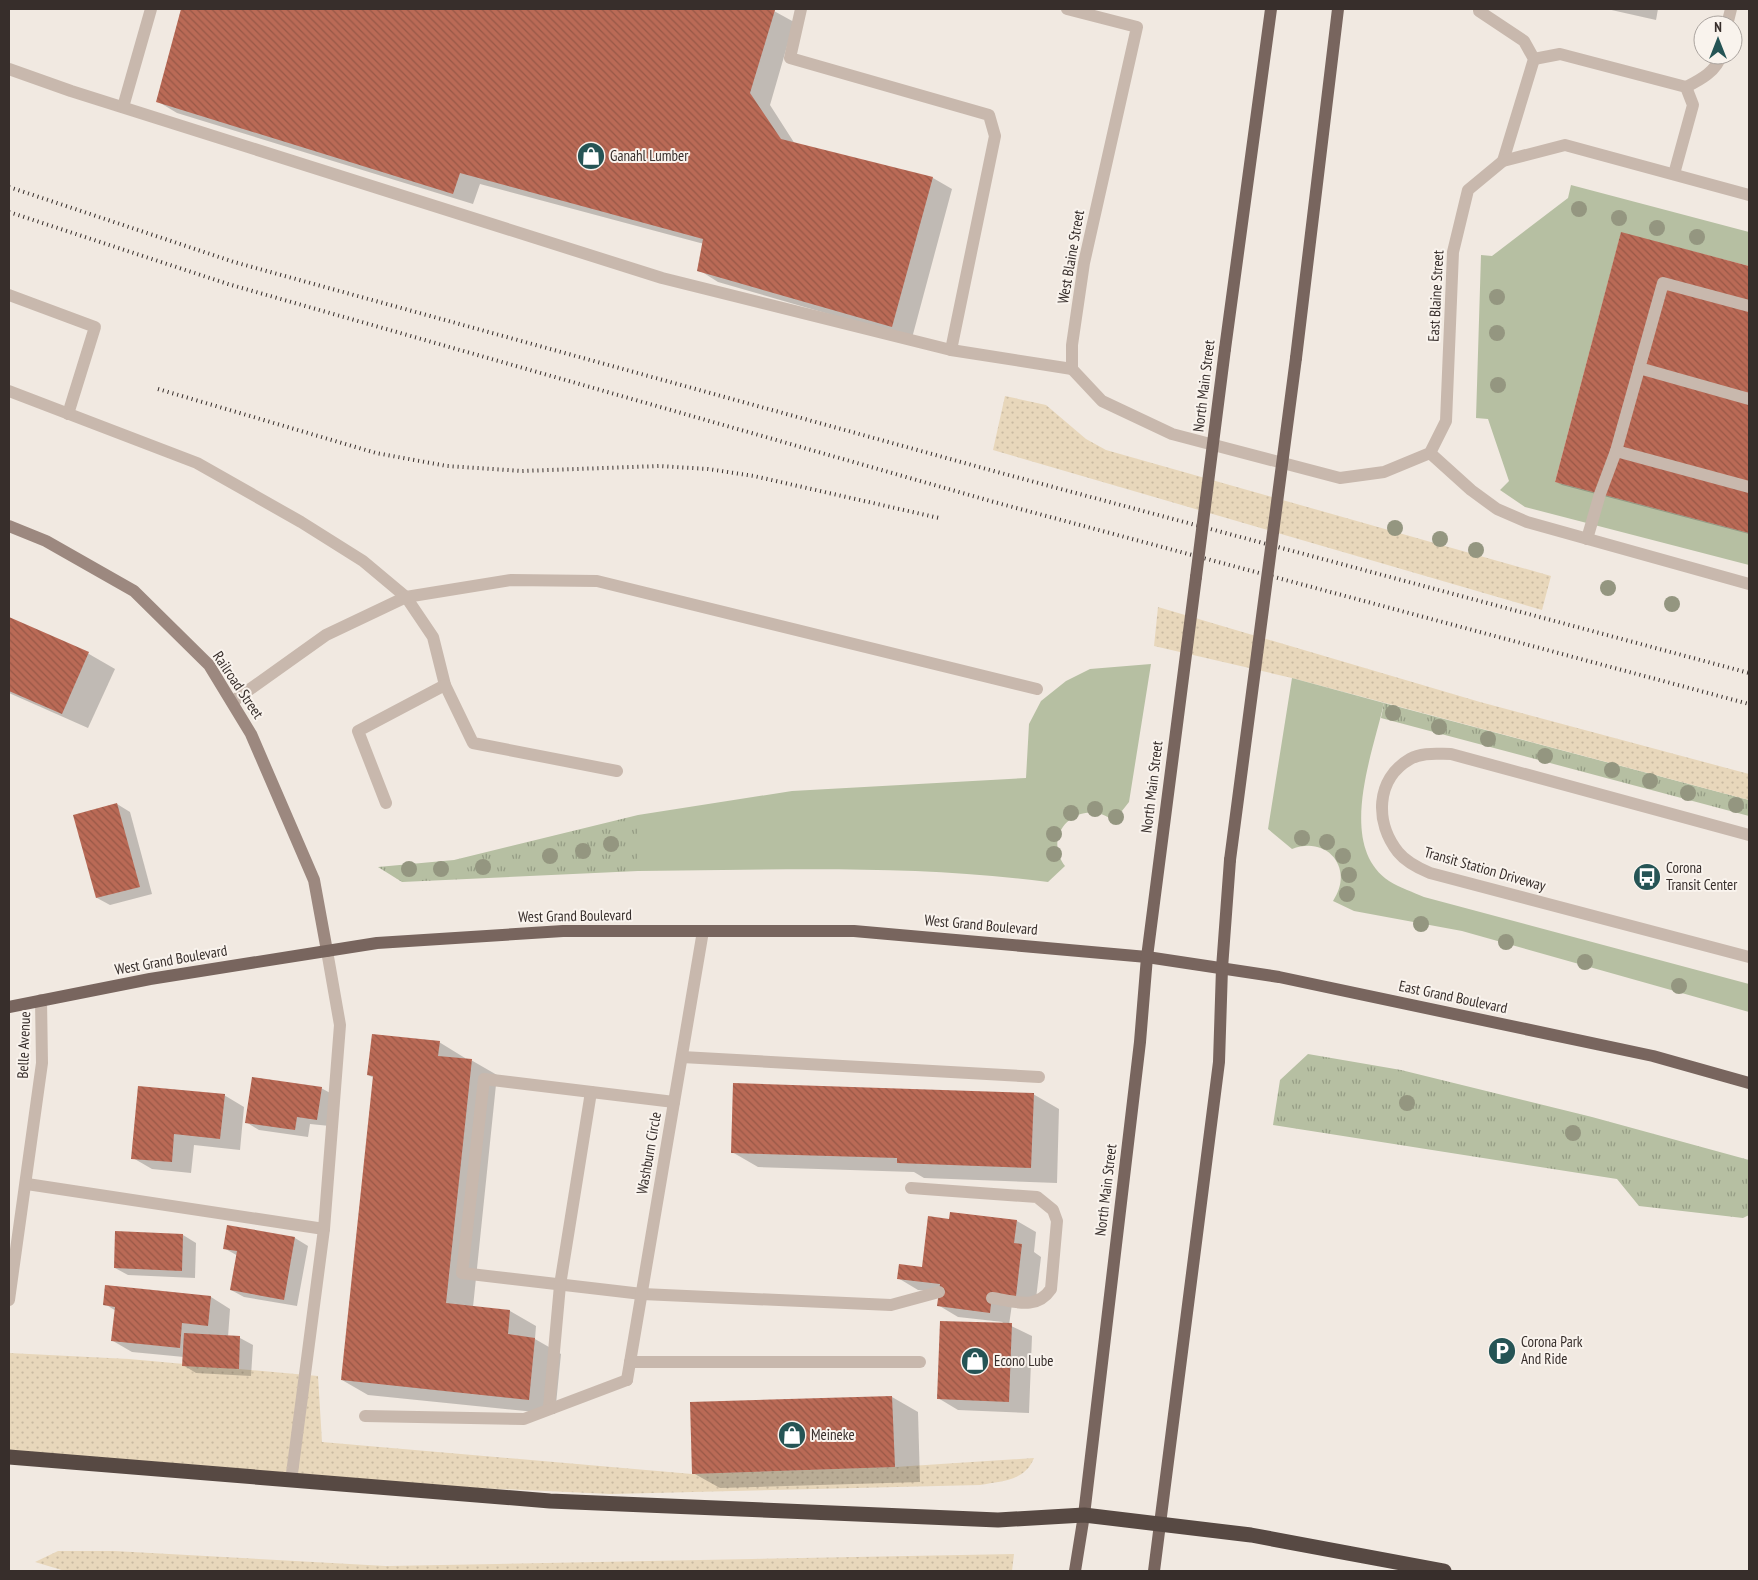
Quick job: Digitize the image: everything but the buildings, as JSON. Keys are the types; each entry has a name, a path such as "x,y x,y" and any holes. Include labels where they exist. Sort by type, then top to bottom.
{"highway":[{"path":"9,1457 570,1502 998,1520 1084,1515 1251,1535 1444,1571"}],"main road":[{"name":"North Main Street","path":"1075,1571 1084,1515 1140,1042 1147,957 1160,852 1271,9"},
{"path":"1154,1571 1219,1062 1222,968 1230,860 1296,358 1338,9"},
{"name":"Railroad Street","path":"9,526 46,541 134,591 209,666 251,734 314,880 327,952"},
{"name":"West Grand Boulevard","path":"9,1007 150,979 376,943 563,931 854,931 1147,957"},
{"name":"East Grand Boulevard","path":"1147,957 1279,977 1653,1056 1749,1083"}],"street":[{"path":"123,107 151,9"},
{"path":"801,9 790,58 989,115 995,136 951,350"},
{"name":"West Blaine Street","path":"1067,9 1137,27 1084,263 1072,345 1072,369"},
{"path":"1479,9 1479,11 1524,41 1534,59 1503,161"},
{"path":"1534,59 1560,54 1686,87 1703,79 1716,65"},
{"path":"9,69 662,278 951,350 1072,369 1102,401 1172,434 1248,455 1340,478 1384,472 1430,453 1471,490 1497,509 1527,522 1749,584"},
{"path":"1674,174 1693,105 1686,87"},
{"name":"East Blaine Street","path":"1430,453 1446,421 1453,252 1468,190 1503,161 1565,145 1749,195"},
{"path":"1587,539 1600,494 1616,451 1663,283 1749,306"},
{"path":"9,295 95,327 68,414"},
{"path":"1639,368 1749,399"},
{"path":"9,391 197,463 301,522 362,561 406,597 433,637 445,686 473,743 617,771"},
{"path":"1616,451 1749,487"},
{"path":"232,702 326,635 406,597 511,580 597,581 1037,689"},
{"path":"386,803 358,731 445,686"},
{"name":"Transit Station Driveway","path":"1749,835 1451,754 1426,754 1410,759 1395,771 1386,784 1381,798 1382,820 1389,839 1398,853 1412,865 1430,873 1749,957"},
{"name":"Washburn Circle","path":"549,1407 627,1380 703,931"},
{"path":"291,1481 324,1229 340,1025 327,952"},
{"name":"Belle Avenue","path":"9,1300 27,1184 42,1063 41,1000"},
{"path":"682,1057 1039,1078"},
{"path":"674,1102 484,1079 462,1273 642,1294 891,1305 939,1292"},
{"path":"365,1416 524,1419 549,1407 560,1284 591,1092"},
{"path":"27,1184 324,1229"},
{"path":"911,1188 1037,1197 1054,1210 1057,1221 1051,1289 1038,1302 1027,1303 992,1298"},
{"path":"630,1362 920,1362"}],"green space":[{"path":"1571,185 1749,232 1749,266 1621,233 1555,482 1749,533 1749,565 1525,507 1500,490 1509,481 1488,419 1476,418 1481,255 1492,256 1568,198"},
{"path":"1151,664 1129,802 1114,821 1101,814 1089,812 1077,815 1068,821 1061,830 1057,841 1059,854 1065,866 1048,882 997,876 895,870 638,871 638,815 792,791 1026,778 1029,724 1041,701 1066,681 1090,669"},
{"path":"1292,678 1384,703 1362,797 1361,822 1364,845 1373,865 1389,881 1424,897 1749,984 1749,1012 1462,931 1354,911 1333,901 1339,889 1341,877 1339,866 1334,857 1316,847 1305,846 1292,849 1268,829"},
{"path":"1384,703 1749,800 1749,816 1381,718"},
{"path":"638,815 638,871 402,882 378,867 454,860"},
{"path":"1308,1054 1401,1070 1592,1117 1749,1160 1749,1215 1743,1218 1639,1206 1617,1179 1273,1125 1280,1080"}],"sand":[{"path":"1005,396 1046,405 1086,439 1106,450 1551,576 1542,610 993,450"},
{"path":"1158,607 1480,702 1749,774 1749,800 1292,678 1154,646"},
{"path":"9,1353 129,1359 318,1376 322,1442 692,1474 895,1467 1034,1458 1030,1466 1019,1476 980,1485 611,1494 345,1482 9,1452"},
{"path":"58,1551 114,1551 386,1566 1014,1554 1012,1571 65,1571 35,1562"}],"railway":[{"path":"9,187 234,262 1001,473 1749,673"},
{"path":"9,212 228,284 994,502 1749,704"},
{"path":"158,389 376,453 447,466 522,471 659,466 708,469 754,476 939,518"}],"place":[{"name":"Ganahl Lumber","path":"591,156"},
{"name":"Corona Transit Center","path":"1647,877"},
{"name":"Corona Park And Ride","path":"1502,1351"},
{"name":"Econo Lube","path":"975,1361"},
{"name":"Meineke","path":"792,1435"}]}
